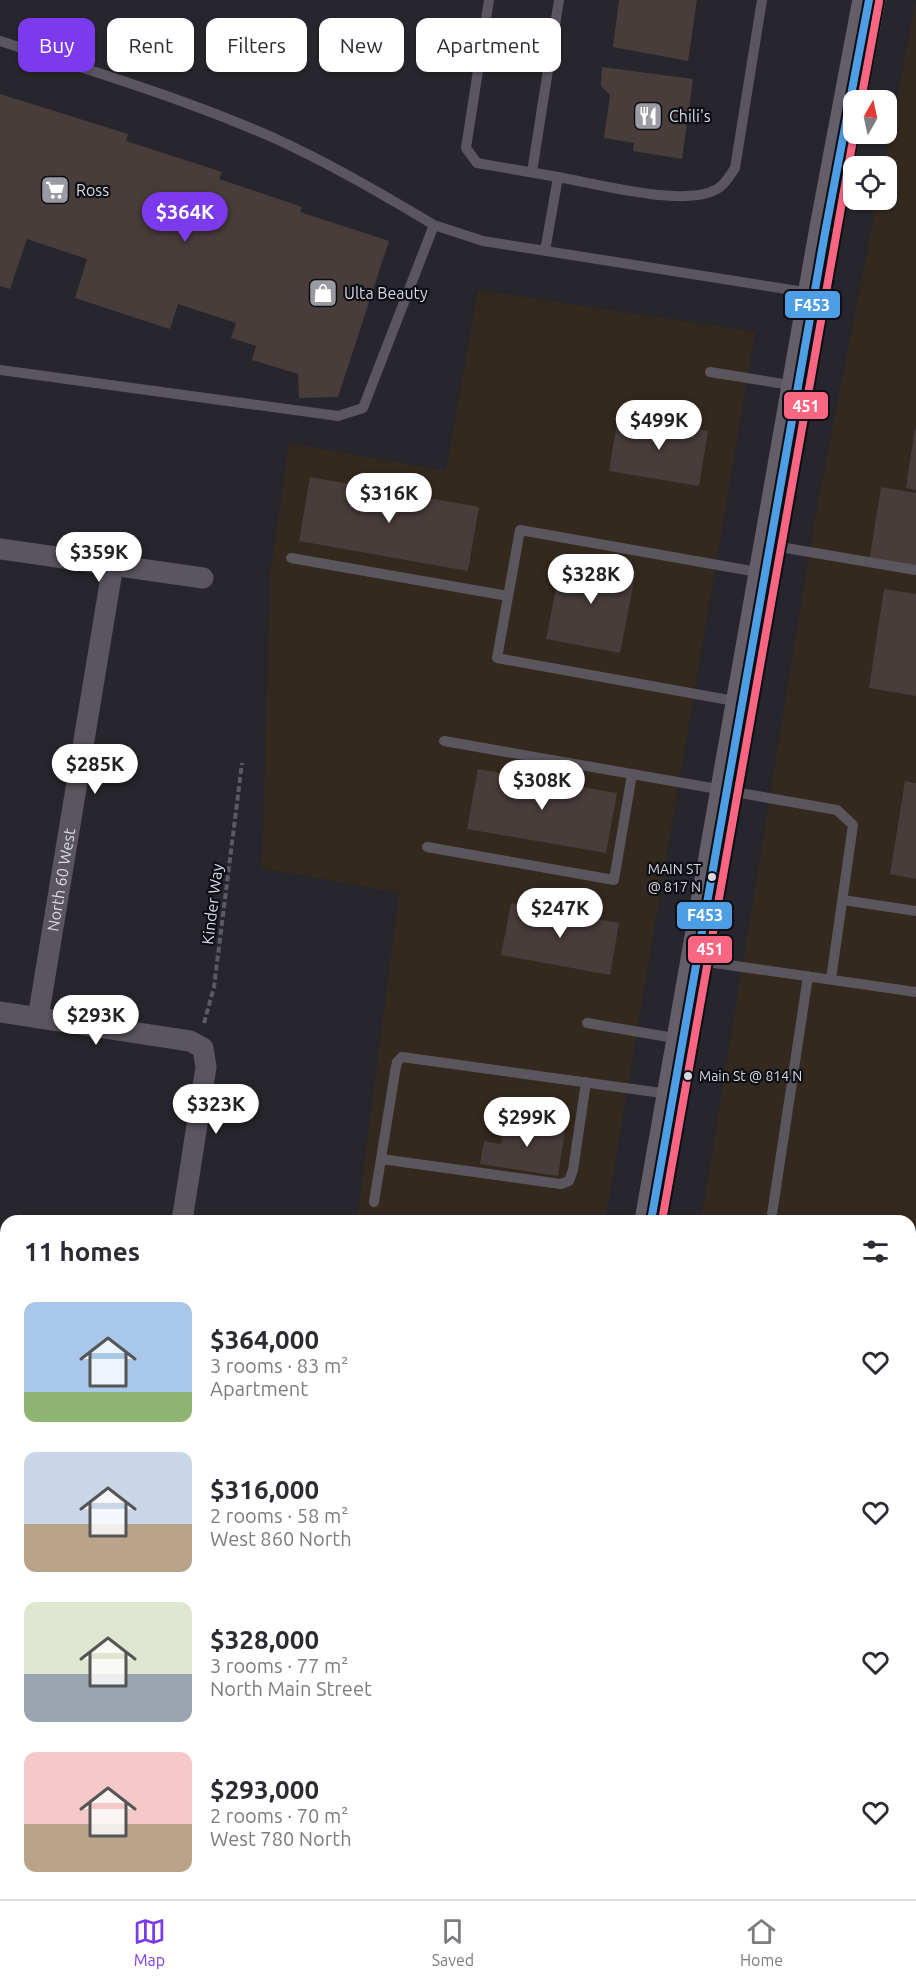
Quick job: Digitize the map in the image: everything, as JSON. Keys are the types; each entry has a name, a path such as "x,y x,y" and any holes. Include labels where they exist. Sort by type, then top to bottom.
{"highway":[{"path":"652,1215 729,790 814,294 869,0"}],"street":[{"path":"0,549 203,578"},
{"name":"North 60 West","path":"38,1018 113,565"},
{"path":"0,1012 189,1041 203,1048 206,1067 183,1215"}],"lane":[{"path":"489,0 466,148 477,163 663,195 701,196 720,188 735,168 762,0"},
{"path":"532,172 559,0"},
{"path":"0,41 138,87 274,138 367,186 434,225 483,241 814,294"},
{"path":"545,251 558,177"},
{"path":"0,370 338,416 363,408 434,225"},
{"path":"710,372 798,386"},
{"path":"744,703 497,658 520,530 768,560 916,570"},
{"path":"291,558 508,596"},
{"path":"444,741 837,810 854,825 831,979"},
{"path":"427,847 614,880 632,774"},
{"path":"843,900 916,911"},
{"path":"698,960 916,992"},
{"path":"772,1215 808,976"},
{"path":"587,1023 684,1040"},
{"path":"374,1202 395,1072 397,1062 402,1057 675,1095"},
{"path":"381,1159 561,1184 569,1180 573,1170 586,1082"}],"path":[{"name":"Kinder Way","path":"203,1048 204,1022 214,987 242,763"}],"shaded area":[{"path":"916,1 916,1215 702,1215 815,518 875,210 897,210 897,156 886,156 888,144 897,144 897,99"},
{"path":"478,290 755,332 606,1215 358,1215 399,893 262,868 270,574 289,443 446,471"}],"building":[{"path":"619,0 697,0 688,61 613,47"},
{"name":"Chili's","path":"602,67 693,79 682,159 633,151 634,143 604,138 610,95 601,86"},
{"path":"0,94 128,134 126,141 222,172 219,179 302,207 300,212 389,241 338,397 299,398 298,374 252,360 256,346 231,338 236,323 178,304 170,329 75,298 87,259 27,239 10,289 0,286"},
{"path":"618,416 708,431 699,486 609,471"},
{"path":"916,429 916,490 906,488"},
{"path":"310,477 479,507 468,571 299,541"},
{"path":"881,487 916,493 916,570 869,562"},
{"path":"562,557 636,571 620,653 546,639"},
{"path":"884,589 916,594 916,696 869,688"},
{"path":"478,769 617,793 606,853 467,829"},
{"path":"905,781 916,783 916,879 890,874"},
{"path":"511,903 619,923 610,975 501,955"},
{"path":"531,1118 549,1121 549,1129 565,1131 558,1176 480,1164 484,1141 501,1144 504,1122 529,1125"}],"transit line":[{"name":"F453","path":"652,1215 825,233 869,0"},
{"name":"451","path":"863,90 879,2"},
{"name":"451","path":"663,1215 852,144"}],"place":[{"name":"Chili's","path":"648,116"},
{"name":"Ross","path":"55,190"},
{"name":"Ulta Beauty","path":"323,293"},
{"name":"MAIN ST @ 817 N","path":"712,877"},
{"name":"Main St @ 814 N","path":"688,1076"}]}
